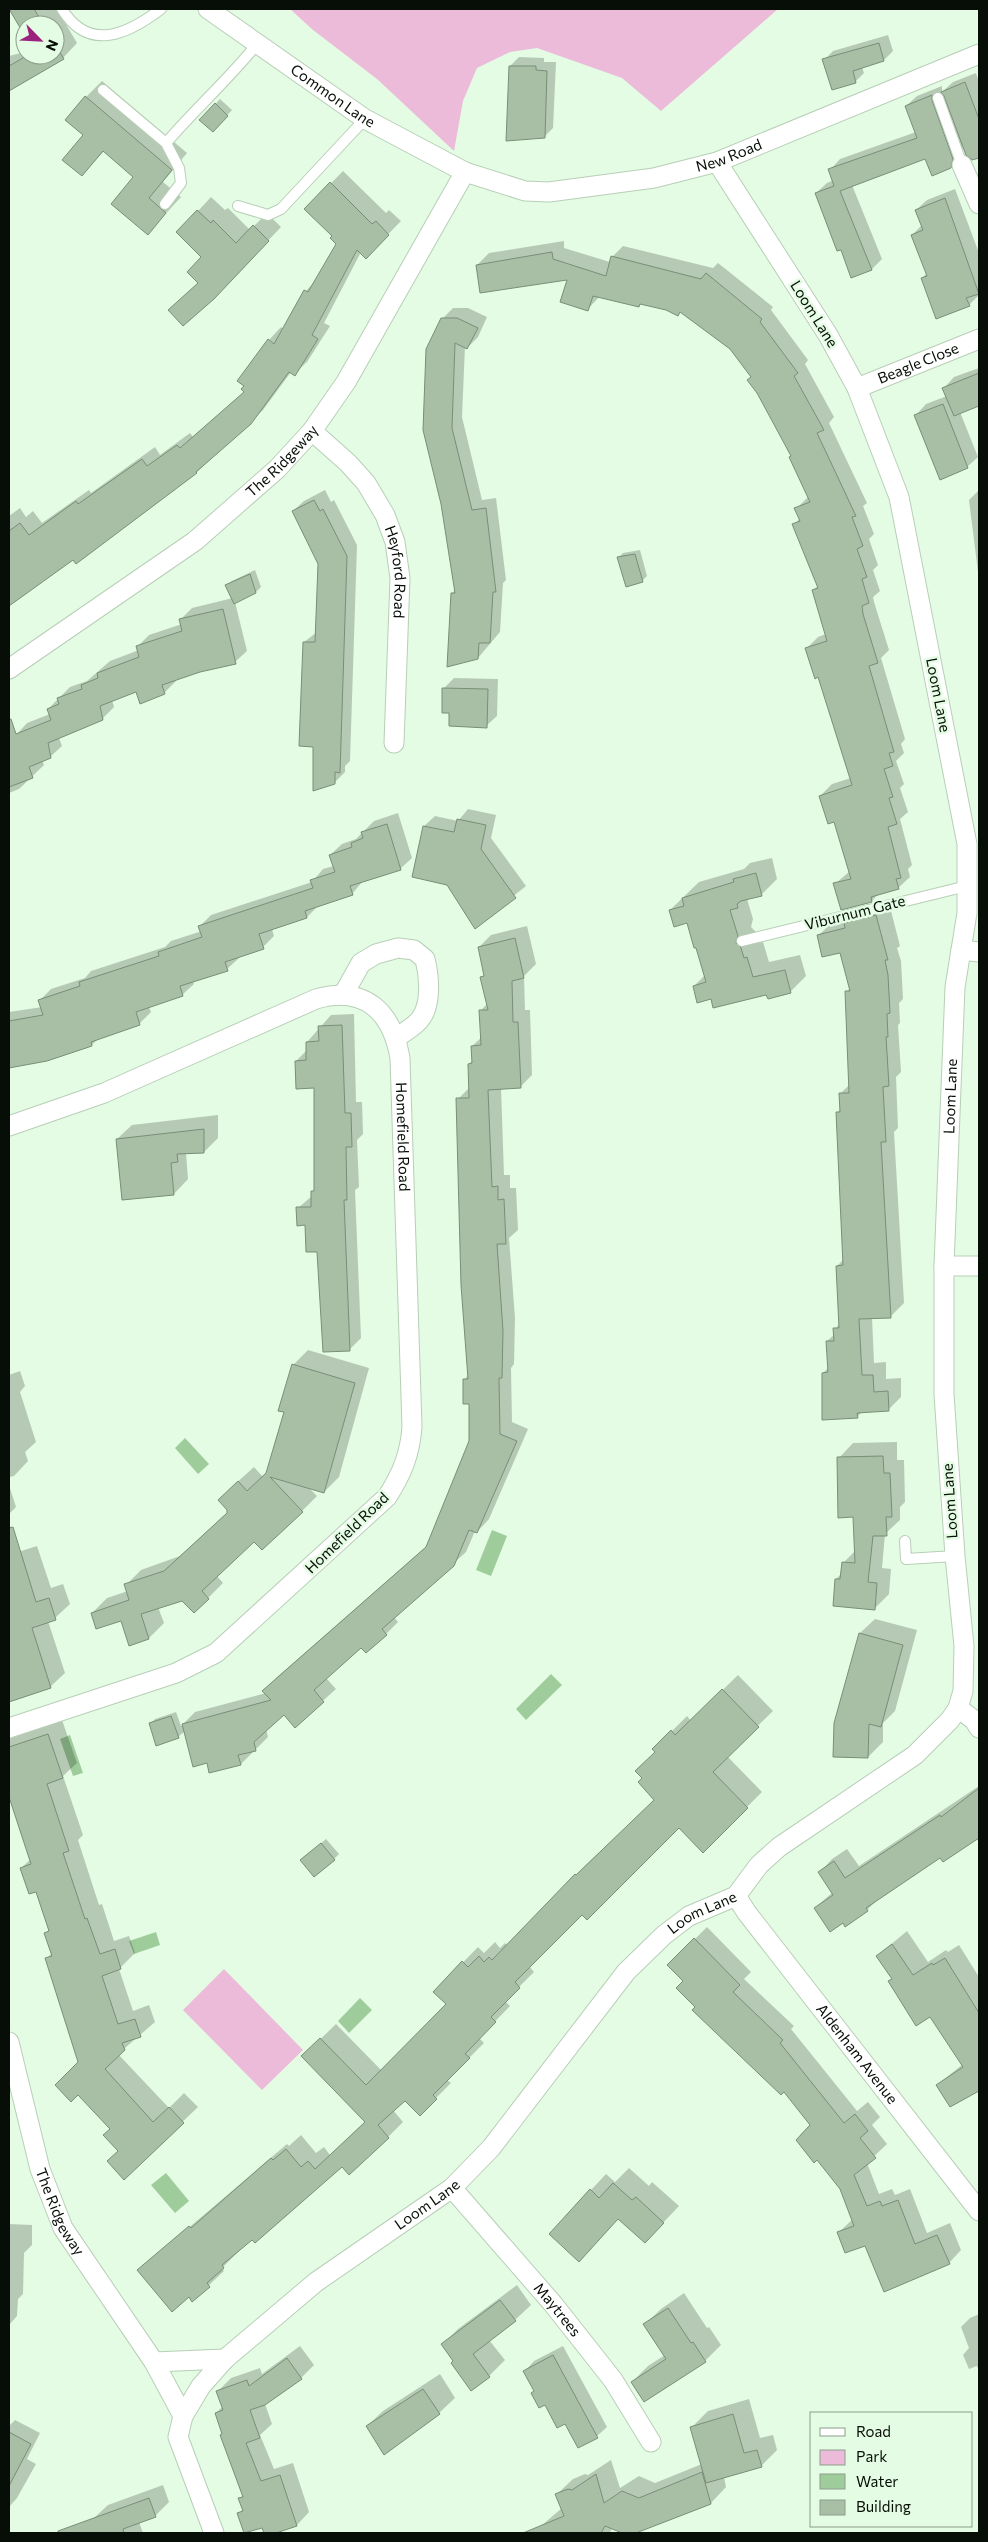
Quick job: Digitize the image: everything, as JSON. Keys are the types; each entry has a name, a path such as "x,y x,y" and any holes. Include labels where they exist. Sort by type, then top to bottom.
{"street":[{"name":"Common Lane","path":"208,9 365,119 465,172"},
{"name":"New Road","path":"465,172 517,189 549,192 654,178 717,162 979,54"},
{"name":"Loom Lane","path":"214,2533 178,2437 183,2416 201,2386 225,2359 316,2282 452,2188 491,2148 626,1972 664,1934 688,1916 736,1896 759,1864 779,1846 914,1755 936,1736 958,1708 963,1691 964,1646 954,1556 944,1394 944,1266 955,986 970,951 967,913 967,844 899,497 857,388 828,335 717,162"},
{"path":"962,165 979,204"},
{"name":"The Ridgeway","path":"9,669 196,541 277,469 312,431 346,382 465,172"},
{"name":"Beagle Close","path":"857,388 979,339"},
{"name":"Heyford Road","path":"312,431 348,462 366,482 385,515 395,542 400,578 394,743"},
{"path":"343,995 361,963 376,954 398,948 414,950 425,959 429,984 426,1003 422,1018 396,1038"},
{"name":"Homefield Road","path":"9,1126 104,1093 316,999 331,995 343,995 359,998 372,1006 387,1019 396,1038 400,1058 412,1427 410,1450 396,1482 387,1496 216,1653 200,1663 176,1673 9,1728"},
{"path":"944,1266 979,1266"},
{"path":"958,1708 974,1720 979,1728"},
{"name":"Aldenham Avenue","path":"736,1896 747,1913 979,2211"},
{"name":"The Ridgeway","path":"9,2042 40,2169 63,2228 154,2362 183,2416"},
{"name":"Maytrees","path":"452,2188 553,2304 613,2380 652,2442"},
{"path":"154,2362 225,2359"}],"lane":[{"path":"62,9 71,24 83,32 111,35 124,32 141,24 161,9"},
{"path":"166,143 183,123 232,75 257,44"},
{"path":"103,90 166,143 179,168 181,183 165,204"},
{"path":"938,98 962,165"},
{"path":"238,206 268,215 281,209 365,119"},
{"name":"Viburnum Gate","path":"742,941 967,886"},
{"path":"905,1541 906,1559 954,1556"}],"green space":[{"path":"290,9 778,9 661,111 622,78 537,48 510,52 477,68 463,101 454,151 377,79 313,30"},
{"path":"224,1969 303,2050 262,2090 183,2010"}],"water":[{"path":"185,1438 209,1464 198,1474 175,1448"},
{"path":"492,1530 507,1536 491,1576 476,1570"},
{"path":"551,1674 562,1685 526,1720 516,1709"},
{"path":"70,1735 83,1773 73,1776 60,1739"},
{"path":"156,1932 160,1945 134,1954 129,1941"},
{"path":"360,1998 372,2010 349,2033 338,2021"},
{"path":"166,2173 189,2201 175,2213 151,2185"}],"building":[{"path":"9,9 34,9 38,15 15,15 15,19"},
{"path":"879,43 884,61 853,71 856,83 832,90 822,59"},
{"path":"15,63 15,65 54,65 9,91 9,66"},
{"path":"509,66 536,66 536,70 547,71 545,138 506,141"},
{"path":"965,82 979,119 979,158 972,160 966,155 941,92"},
{"path":"932,95 932,100 953,159 951,168 932,176 925,159 840,191 872,270 851,278 841,250 837,251 815,193 834,186 828,169 917,138 905,106"},
{"path":"85,96 172,170 149,198 166,213 148,235 111,204 133,177 103,151 82,176 62,160 83,135 65,120"},
{"path":"215,103 228,116 213,132 199,120"},
{"path":"330,182 372,224 376,221 389,235 366,259 357,250 312,335 318,339 295,376 289,372 251,424 197,473 76,564 73,560 9,606 9,531 20,523 29,535 76,501 78,504 142,459 147,466 177,445 180,448 244,392 241,389 244,386 237,381 268,339 274,344 304,290 308,292 336,244 330,238 332,236 304,209"},
{"path":"945,198 979,294 966,298 970,306 936,319 921,278 927,276 911,235 923,230 915,210"},
{"path":"197,210 211,223 213,220 236,243 253,225 269,241 214,299 183,326 168,310 198,283 187,272 201,257 176,232"},
{"path":"552,252 553,259 606,276 611,256 701,279 706,273 762,319 760,322 798,373 794,376 824,430 817,433 856,516 852,517 863,546 857,549 867,577 862,579 869,603 862,606 863,614 878,663 869,666 894,752 889,753 893,766 884,769 893,797 889,798 897,824 888,827 901,878 896,879 899,889 871,897 872,902 841,910 833,883 851,879 834,822 828,824 819,796 852,785 818,677 815,679 805,648 827,641 812,590 818,588 792,524 800,521 794,508 810,502 789,457 791,456 757,393 747,380 751,377 730,349 680,312 678,316 666,310 640,304 639,307 593,296 588,311 560,302 567,280 480,293 476,265"},
{"path":"441,318 457,318 478,328 467,349 455,343 452,428 472,510 486,508 496,592 493,592 490,643 479,643 478,659 447,667 451,593 455,593 441,504 423,430 426,349"},
{"path":"979,373 979,406 954,416 942,388"},
{"path":"943,404 968,468 940,480 914,415"},
{"path":"314,500 320,511 323,509 347,556 340,773 335,772 335,784 313,791 313,747 299,746 303,642 315,642 318,564 292,511"},
{"path":"635,554 643,582 626,587 617,557"},
{"path":"250,574 256,593 234,604 225,585"},
{"path":"223,609 236,664 200,672 162,685 165,694 140,704 136,692 100,706 103,720 48,743 51,758 29,767 33,778 9,787 9,719 11,719 16,734 51,720 47,709 59,704 57,698 82,689 81,685 98,678 97,673 139,657 136,646 182,631 179,619"},
{"path":"442,688 488,689 487,728 449,726 449,713 442,713"},
{"path":"457,819 486,825 481,849 516,898 475,929 447,885 412,877 423,826 454,832"},
{"path":"387,824 401,870 350,886 353,895 305,911 307,918 259,934 264,949 225,962 228,971 180,986 183,996 136,1012 140,1025 91,1042 92,1046 47,1061 9,1068 9,1021 43,1015 38,1000 80,986 79,982 159,956 158,952 202,937 198,926 313,888 310,880 335,872 329,855 352,847 351,843 363,838 361,832"},
{"path":"756,873 762,896 741,901 737,904 738,908 730,910 738,936 736,943 741,948 744,958 747,957 753,977 785,970 791,993 768,999 766,995 713,1008 711,999 697,1003 693,986 706,982 696,948 694,948 687,923 674,927 669,910 684,906 682,898 734,882 733,879"},
{"path":"876,915 888,960 885,960 888,975 890,1013 887,1014 888,1037 886,1037 889,1086 883,1087 886,1142 881,1142 891,1318 859,1319 862,1375 873,1375 874,1392 888,1391 889,1411 857,1413 858,1418 822,1420 822,1373 828,1372 826,1341 834,1341 833,1328 839,1328 836,1266 843,1265 836,1112 840,1112 839,1093 849,1093 845,991 850,991 840,953 822,957 817,935 845,928 844,923"},
{"path":"515,938 524,978 512,981 513,1022 518,1022 521,1088 488,1090 492,1187 498,1186 498,1200 504,1199 506,1244 497,1244 503,1331 502,1378 499,1378 500,1434 517,1441 477,1533 469,1530 454,1566 382,1629 387,1635 366,1653 361,1648 314,1690 324,1702 295,1728 284,1715 254,1742 256,1751 238,1755 241,1765 209,1773 207,1763 193,1767 182,1724 271,1700 262,1691 426,1547 469,1441 469,1404 463,1404 463,1379 468,1379 461,1285 456,1098 469,1098 468,1064 472,1063 471,1046 481,1045 479,1010 488,1010 480,977 484,976 478,947"},
{"path":"342,1025 345,1113 351,1113 352,1147 346,1147 347,1200 344,1200 350,1351 323,1352 317,1252 306,1252 305,1225 297,1226 296,1207 311,1207 311,1191 314,1191 314,1088 296,1089 295,1061 306,1060 306,1042 319,1041 318,1026"},
{"path":"204,1129 204,1153 177,1154 178,1162 171,1163 174,1195 122,1200 116,1139"},
{"path":"292,1364 355,1383 324,1493 270,1477 303,1512 262,1550 254,1542 202,1591 209,1599 194,1613 182,1601 141,1614 149,1639 129,1646 121,1621 96,1629 91,1613 129,1600 124,1584 164,1571 227,1513 227,1510 218,1500 238,1481 247,1491 266,1473 284,1412 278,1411"},
{"path":"883,1456 884,1473 890,1473 892,1517 886,1517 887,1536 873,1536 868,1582 877,1583 875,1610 833,1606 835,1579 840,1579 842,1562 855,1563 853,1517 838,1518 837,1457"},
{"path":"13,1527 36,1602 49,1598 56,1620 32,1628 51,1688 9,1702 9,1528"},
{"path":"859,1633 903,1645 881,1727 869,1724 868,1758 833,1757 834,1723"},
{"path":"722,1689 759,1727 713,1772 748,1808 703,1853 679,1828 587,1920 582,1915 515,1982 520,1988 491,2017 496,2022 465,2054 470,2058 433,2095 437,2099 420,2116 405,2101 378,2125 389,2138 349,2175 342,2167 255,2243 252,2240 222,2265 224,2268 207,2283 210,2287 192,2302 189,2297 172,2312 137,2270 189,2226 191,2228 271,2158 273,2160 286,2149 301,2167 308,2161 315,2169 365,2122 301,2056 320,2038 366,2085 446,2004 433,1992 462,1961 468,1967 479,1956 484,1962 489,1957 492,1960 575,1874 654,1800 638,1782 642,1778 635,1771 655,1752 652,1749 671,1730 675,1735"},
{"path":"171,1716 179,1738 156,1746 149,1723"},
{"path":"48,1734 63,1778 47,1784 69,1851 63,1853 85,1919 87,1918 100,1954 115,1949 121,1969 102,1976 118,2024 135,2019 141,2037 122,2043 125,2050 105,2069 153,2122 169,2107 184,2123 124,2180 107,2161 118,2151 103,2135 110,2129 78,2095 71,2102 55,2085 78,2062 45,1958 52,1956 44,1933 49,1931 36,1892 29,1894 20,1868 31,1864 9,1797 9,1747"},
{"path":"979,1788 979,1838 943,1862 940,1858 866,1908 868,1911 845,1927 843,1923 830,1932 814,1908 833,1895 818,1872 834,1861 845,1878 940,1815 941,1817"},
{"path":"321,1843 335,1860 314,1877 300,1860"},
{"path":"694,1938 740,1985 733,1992 783,2040 780,2043 844,2123 855,2114 868,2131 860,2138 876,2158 854,2175 867,2206 880,2201 882,2206 898,2200 915,2244 937,2235 950,2264 884,2292 865,2246 845,2253 837,2232 854,2226 840,2189 817,2160 814,2163 796,2140 810,2125 784,2092 781,2095 692,2010 695,2007 676,1988 683,1981 667,1965"},
{"path":"892,1944 913,1975 932,1963 933,1965 945,1958 979,2013 979,2091 950,2107 936,2085 963,2067 930,2017 916,2026 888,1981 892,1979 876,1956"},
{"path":"613,2183 632,2200 636,2197 664,2223 645,2243 618,2219 579,2262 549,2234 590,2189 599,2198"},
{"path":"500,2300 516,2321 473,2354 490,2377 471,2391 451,2363 453,2361 441,2344"},
{"path":"668,2308 706,2362 644,2402 631,2382 666,2359 643,2324"},
{"path":"553,2355 598,2438 578,2448 565,2424 557,2428 545,2405 539,2408 531,2393 534,2391 523,2371"},
{"path":"287,2358 302,2379 265,2405 250,2410 260,2438 246,2443 261,2481 280,2475 297,2526 276,2533 264,2533 262,2528 244,2533 237,2513 243,2511 238,2498 243,2497 220,2435 222,2434 215,2413 223,2410 216,2391 247,2380 249,2386"},
{"path":"423,2389 440,2414 384,2455 366,2426"},
{"path":"733,2414 744,2453 757,2450 762,2467 706,2483 690,2427"},
{"path":"9,2432 31,2444 9,2486"},
{"path":"702,2472 711,2504 636,2533 622,2533 605,2526 601,2533 523,2533 564,2516 555,2494 568,2489 572,2490 596,2474 604,2503 622,2491 639,2498"},
{"path":"149,2498 156,2517 123,2529 124,2533 58,2533 58,2531"}]}
